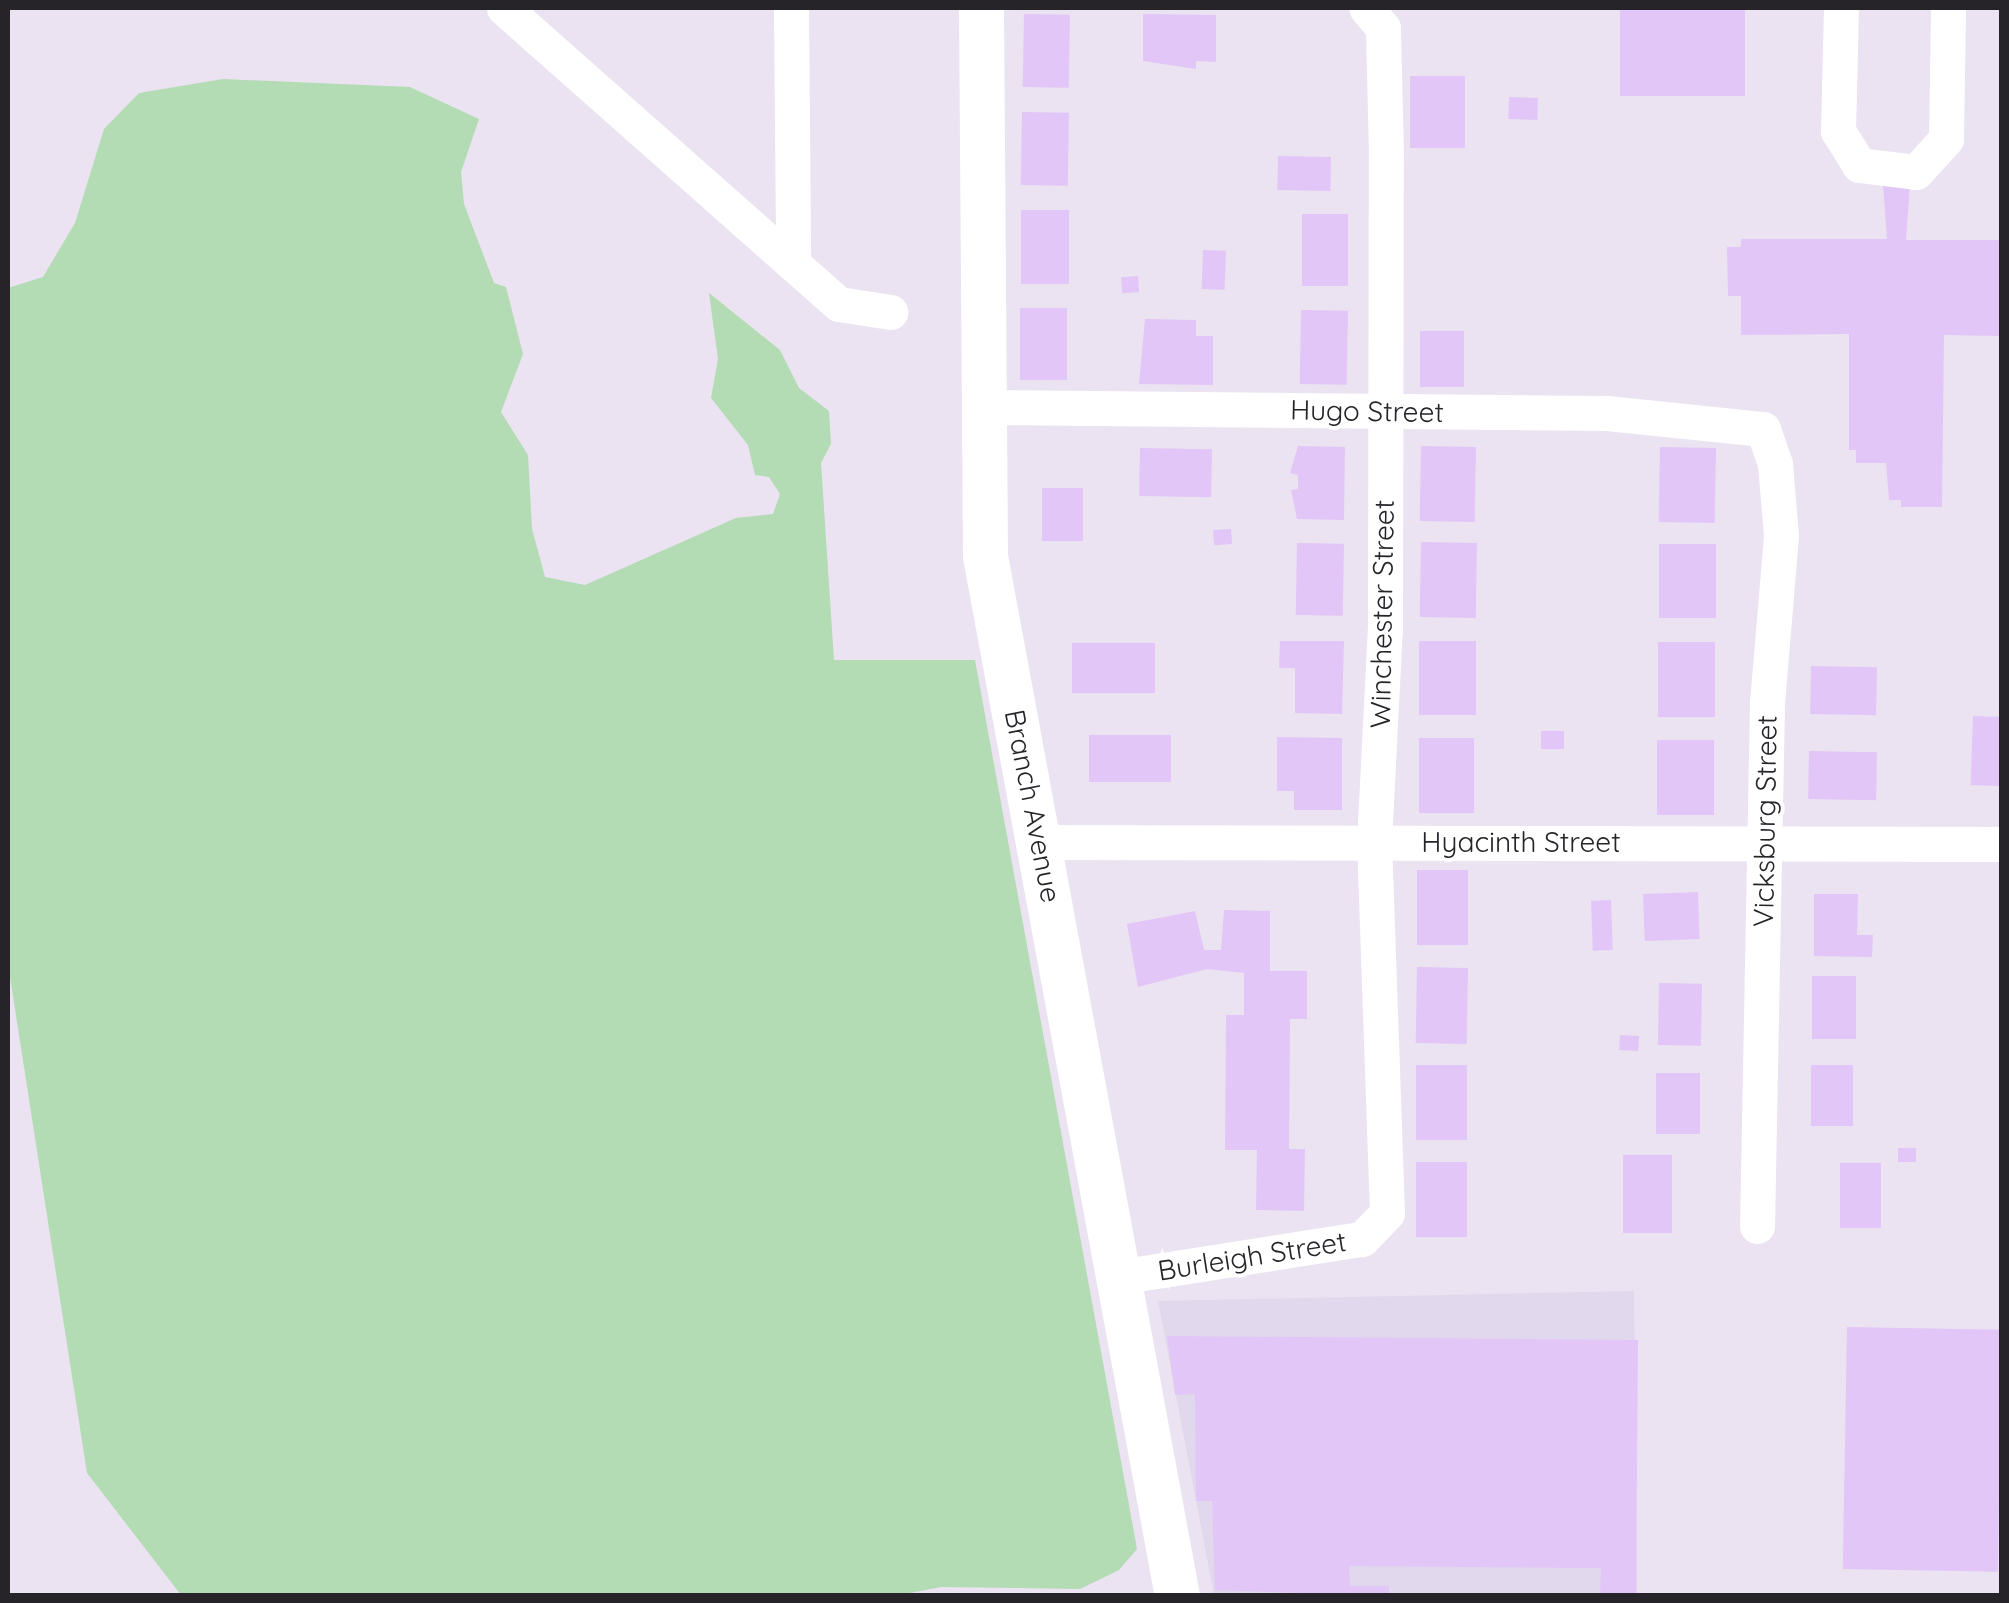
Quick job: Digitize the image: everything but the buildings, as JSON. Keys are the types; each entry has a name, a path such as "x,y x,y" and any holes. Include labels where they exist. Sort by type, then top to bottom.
{"main road":[{"name":"Branch Avenue","path":"982,8 980,407 985,556 1042,842 1178,1596"}],"street":[{"path":"504,8 839,304 890,312"},
{"path":"791,8 792,262"},
{"name":"Winchester Street","path":"1366,8 1383,28 1385,630 1374,842 1390,1181 1382,1226"},
{"path":"1842,8 1838,131 1859,166 1916,172 1946,139 1948,8"},
{"name":"Hugo Street","path":"980,407 1607,413 1752,426"},
{"name":"Vicksburg Street","path":"1752,426 1763,429 1775,464 1781,536 1767,702 1758,1226"},
{"name":"Hyacinth Street","path":"1042,842 2002,844"},
{"name":"Burleigh Street","path":"1118,1277 1362,1239 1382,1226"}],"shaded area":[{"path":"1634,1291 1637,1595 1214,1595 1158,1301"}],"green space":[{"path":"223,79 410,87 479,119 461,172 464,204 494,283 506,287 523,354 501,412 528,455 532,529 545,577 585,585 736,518 773,514 780,494 769,477 755,475 748,445 711,398 718,359 709,293 780,350 799,388 829,411 831,444 821,463 834,660 975,660 1137,1549 1119,1570 1080,1589 941,1587 894,1596 181,1595 87,1473 8,964 8,288 43,277 75,223 104,129 139,93"}]}
